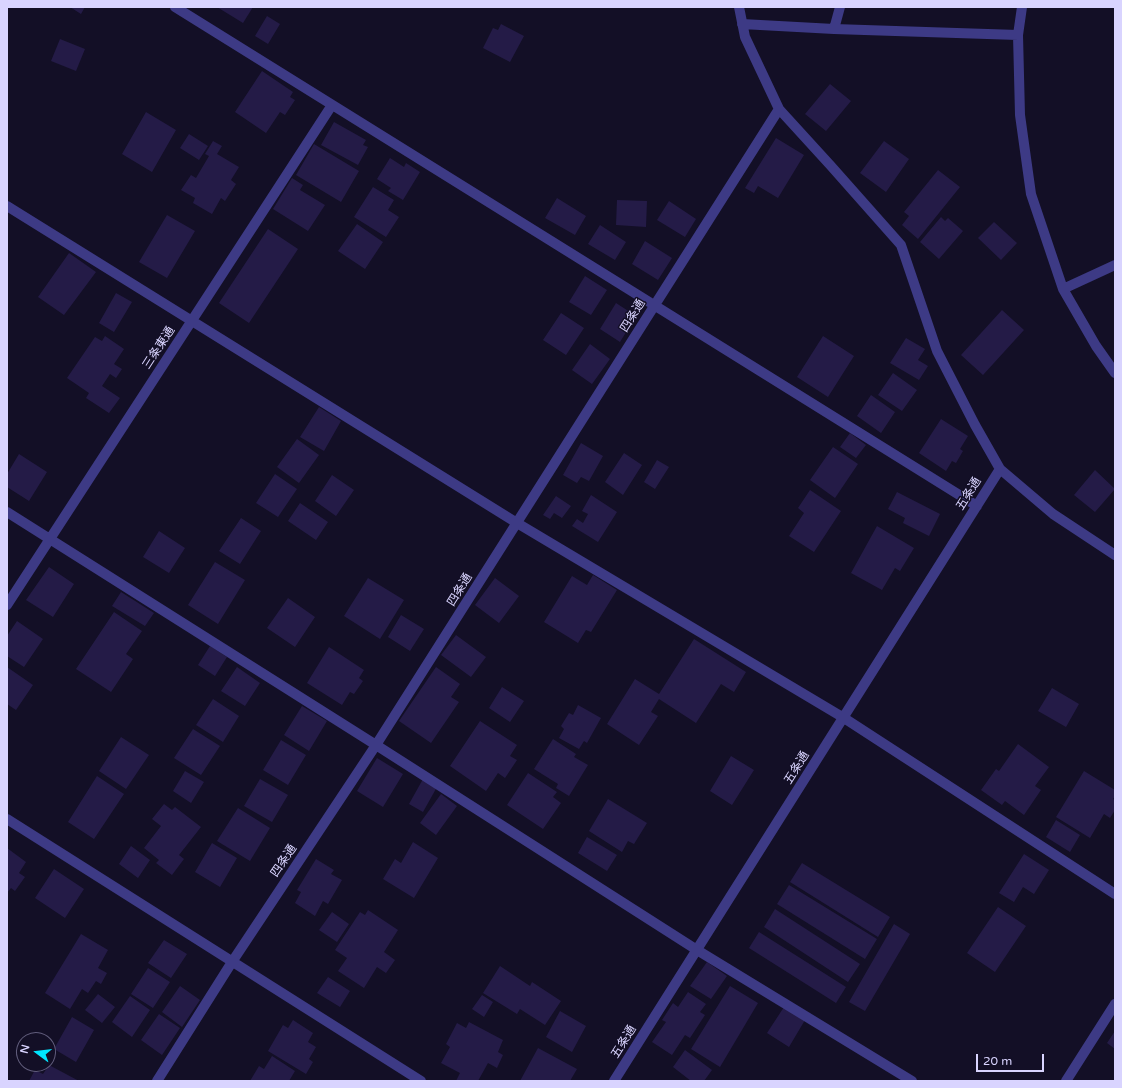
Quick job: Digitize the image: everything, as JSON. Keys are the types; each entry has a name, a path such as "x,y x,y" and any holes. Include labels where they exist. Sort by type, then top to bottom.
{"street":[{"path":"175,7 977,506"},
{"path":"740,7 745,37 779,109 902,245 937,351 975,425 1000,469 1054,514 1115,555"},
{"path":"834,29 840,7"},
{"path":"1022,7 1018,35 1020,115 1031,194 1063,289 1096,346 1115,373"},
{"path":"742,24 834,29 1018,35"},
{"name":"三条東通","path":"7,605 332,105"},
{"name":"四条通","path":"157,1081 232,962 376,745 779,109"},
{"path":"7,206 517,523 844,718 1115,894"},
{"path":"1063,289 1115,265"},
{"name":"五条通","path":"614,1081 1000,469"},
{"path":"7,512 697,950 912,1081"},
{"path":"7,819 421,1081"},
{"path":"1066,1081 1115,1004"}],"building":[{"path":"70,7 85,7 81,14"},
{"path":"217,7 253,7 243,23"},
{"path":"267,16 280,24 268,44 255,36"},
{"path":"501,24 524,36 510,62 483,48 493,28 498,30"},
{"path":"60,39 85,49 76,71 51,61"},
{"path":"262,71 293,92 290,97 295,100 285,115 280,112 266,133 235,112"},
{"path":"830,84 851,101 826,131 805,114"},
{"path":"146,112 176,130 152,172 122,154"},
{"path":"334,122 366,140 363,145 368,147 358,165 321,145"},
{"path":"189,134 208,146 199,160 180,148"},
{"path":"776,138 804,155 778,198 758,186 754,193 745,188"},
{"path":"213,141 222,146 217,154 239,167 231,180 236,184 225,201 221,198 212,214 193,203 195,198 181,190 191,175 196,178 209,156 205,154"},
{"path":"884,141 909,159 886,192 860,173"},
{"path":"314,144 359,171 341,202 296,175"},
{"path":"390,158 404,167 406,163 420,172 403,200 388,191 391,188 377,179"},
{"path":"938,170 960,187 918,239 902,225 909,216 904,212"},
{"path":"292,178 303,185 300,190 325,205 308,231 273,209"},
{"path":"373,187 394,200 388,210 399,217 386,237 354,217"},
{"path":"557,198 586,216 575,235 545,218"},
{"path":"617,200 647,201 646,227 616,225"},
{"path":"669,201 696,219 685,237 657,220"},
{"path":"167,215 195,231 167,278 139,262"},
{"path":"941,217 945,221 948,218 963,231 939,259 920,242"},
{"path":"994,222 1017,243 1001,260 978,238"},
{"path":"357,224 383,242 365,269 338,251"},
{"path":"600,225 626,242 615,260 588,244"},
{"path":"268,229 298,249 249,323 219,303"},
{"path":"645,241 672,258 658,280 632,264"},
{"path":"69,253 96,272 64,315 38,297"},
{"path":"585,276 607,290 591,315 569,302"},
{"path":"116,293 132,302 114,332 99,323"},
{"path":"616,303 636,316 620,342 600,329"},
{"path":"1002,310 1024,330 983,375 961,355"},
{"path":"561,313 584,328 566,355 543,340"},
{"path":"105,336 124,349 114,364 122,369 116,378 110,374 102,386 120,398 109,413 86,398 89,393 67,378 95,337 102,341"},
{"path":"823,336 854,356 828,397 797,377"},
{"path":"906,338 925,349 918,360 928,366 919,380 890,363"},
{"path":"590,344 610,359 592,384 572,370"},
{"path":"893,373 917,390 902,411 878,395"},
{"path":"871,395 895,412 881,433 857,416"},
{"path":"319,407 341,421 324,451 300,437"},
{"path":"941,419 968,436 960,449 963,451 956,463 952,461 946,471 919,453"},
{"path":"850,433 866,445 856,458 840,447"},
{"path":"297,439 319,455 299,483 277,467"},
{"path":"581,443 603,456 589,481 581,477 577,483 563,475"},
{"path":"833,447 858,464 835,498 810,480"},
{"path":"624,453 642,465 623,495 605,482"},
{"path":"19,454 47,472 29,501 7,487 7,474"},
{"path":"657,460 669,467 655,489 644,482"},
{"path":"1095,470 1115,489 1095,512 1074,495"},
{"path":"275,474 297,489 278,517 256,503"},
{"path":"332,475 354,490 336,516 315,501"},
{"path":"810,490 841,511 814,552 789,536 804,513 798,508"},
{"path":"897,492 940,514 929,536 903,523 905,518 888,509"},
{"path":"591,495 617,512 598,542 572,526 577,519 583,523 588,514 582,511"},
{"path":"556,496 571,506 562,518 554,513 550,519 543,515"},
{"path":"300,503 328,522 316,540 288,521"},
{"path":"241,518 261,531 240,564 219,551"},
{"path":"877,526 914,548 900,571 895,568 882,590 851,573"},
{"path":"159,531 185,548 169,573 143,557"},
{"path":"215,562 245,580 218,624 188,605"},
{"path":"49,567 74,584 53,617 26,600"},
{"path":"593,575 617,590 591,632 586,630 578,643 544,622 572,576 587,585"},
{"path":"368,578 404,600 380,639 344,616"},
{"path":"495,578 519,596 499,623 475,605"},
{"path":"121,592 154,613 145,626 112,606"},
{"path":"288,598 315,617 295,647 267,628"},
{"path":"114,612 142,631 126,654 133,659 111,692 76,669"},
{"path":"401,615 424,629 410,651 388,637"},
{"path":"17,621 43,639 24,667 7,656 7,636"},
{"path":"456,635 486,657 471,677 441,655"},
{"path":"694,639 746,672 734,692 721,684 696,723 659,699 651,712 658,716 639,745 607,724 635,679 659,694"},
{"path":"210,646 227,657 215,676 198,665"},
{"path":"329,647 364,670 359,678 363,681 354,694 350,692 342,705 307,683"},
{"path":"7,667 33,685 16,710 7,704"},
{"path":"237,667 260,683 245,706 221,691"},
{"path":"436,667 460,684 451,697 459,702 431,743 399,721"},
{"path":"502,687 524,701 510,722 489,708"},
{"path":"1052,688 1079,704 1066,727 1038,711"},
{"path":"213,699 239,716 223,742 196,725"},
{"path":"578,705 601,718 587,743 584,741 579,749 559,738 564,729 561,726 569,713 573,715"},
{"path":"302,706 327,721 309,751 284,735"},
{"path":"480,721 517,745 510,756 517,760 505,778 498,773 486,791 450,766"},
{"path":"193,729 220,746 201,775 174,758"},
{"path":"121,737 149,755 126,789 99,771"},
{"path":"553,739 576,754 574,757 588,765 569,796 556,788 558,784 534,769"},
{"path":"281,740 306,755 288,785 263,770"},
{"path":"1018,744 1049,767 1035,786 1041,790 1024,815 1005,801 1002,805 981,790 996,769 999,771"},
{"path":"731,756 754,770 732,805 710,791"},
{"path":"377,758 403,774 383,807 357,791"},
{"path":"185,771 204,782 191,803 173,791"},
{"path":"1084,771 1115,790 1115,796 1113,799 1115,800 1115,810 1110,818 1104,814 1090,838 1056,817"},
{"path":"528,773 557,792 553,797 561,803 543,829 507,805"},
{"path":"97,776 124,794 94,839 68,822"},
{"path":"260,779 288,795 272,822 244,806"},
{"path":"423,779 437,787 423,812 409,804"},
{"path":"441,794 457,806 436,835 420,823"},
{"path":"608,799 647,823 634,844 628,841 622,852 589,831"},
{"path":"164,804 172,810 175,807 201,827 179,855 184,859 172,875 156,863 159,860 144,848 161,826 152,819"},
{"path":"238,808 270,828 250,861 217,841"},
{"path":"1056,820 1080,835 1070,852 1046,837"},
{"path":"587,837 617,855 607,871 578,853"},
{"path":"413,842 438,858 414,898 383,879 395,859 401,863"},
{"path":"212,843 237,858 220,887 195,872"},
{"path":"131,846 150,860 138,878 119,864"},
{"path":"7,848 26,862 19,873 25,877 15,891 11,888 7,893"},
{"path":"1024,854 1049,870 1034,894 1023,887 1014,902 999,893"},
{"path":"316,859 334,870 331,874 342,880 328,904 323,901 315,916 295,903 301,892 297,890"},
{"path":"802,863 890,917 878,937 790,882"},
{"path":"54,869 84,889 65,918 35,898"},
{"path":"789,885 877,939 865,959 777,904"},
{"path":"998,907 1026,926 995,972 967,953"},
{"path":"775,909 860,964 848,982 764,927"},
{"path":"368,910 398,930 384,952 395,960 386,973 377,967 364,988 338,971 347,958 335,950 360,912 365,915"},
{"path":"332,912 349,924 337,942 319,930"},
{"path":"894,924 910,934 865,1011 849,1002"},
{"path":"759,932 846,987 836,1003 749,948"},
{"path":"81,934 108,950 98,968 107,973 101,984 96,981 88,993 82,989 70,1009 45,993"},
{"path":"164,940 187,954 171,978 148,963"},
{"path":"707,962 727,976 711,999 690,986"},
{"path":"500,966 530,986 532,982 561,1001 545,1025 520,1009 517,1014 483,993"},
{"path":"148,968 170,982 153,1008 131,994"},
{"path":"328,977 350,991 340,1007 317,993"},
{"path":"180,986 200,1000 182,1027 162,1012"},
{"path":"730,986 758,1003 720,1067 691,1049"},
{"path":"688,992 706,1004 700,1012 705,1015 690,1038 685,1035 672,1055 652,1042 666,1022 662,1020 673,1003 678,1007"},
{"path":"98,994 115,1007 102,1023 85,1010"},
{"path":"482,995 493,1002 484,1017 472,1009"},
{"path":"130,996 150,1010 132,1037 112,1022"},
{"path":"784,1007 805,1020 789,1047 767,1033"},
{"path":"560,1011 586,1026 572,1052 546,1037"},
{"path":"159,1014 180,1028 162,1055 141,1040"},
{"path":"72,1017 94,1030 76,1062 56,1050 56,1045"},
{"path":"293,1020 313,1033 308,1042 316,1047 309,1059 313,1062 306,1074 268,1051 283,1025 288,1028"},
{"path":"469,1022 503,1040 498,1052 503,1055 497,1068 488,1063 478,1081 456,1081 460,1073 441,1063 450,1047 446,1044 457,1023 466,1028"},
{"path":"1115,1031 1115,1049 1107,1043"},
{"path":"538,1048 577,1069 570,1081 520,1081"},
{"path":"685,1050 712,1070 704,1081 691,1081 673,1067"},
{"path":"272,1056 295,1071 289,1081 250,1081 259,1066 264,1069"},
{"path":"56,1069 79,1081 29,1081 34,1072 43,1074 44,1072 56,1072"}]}
